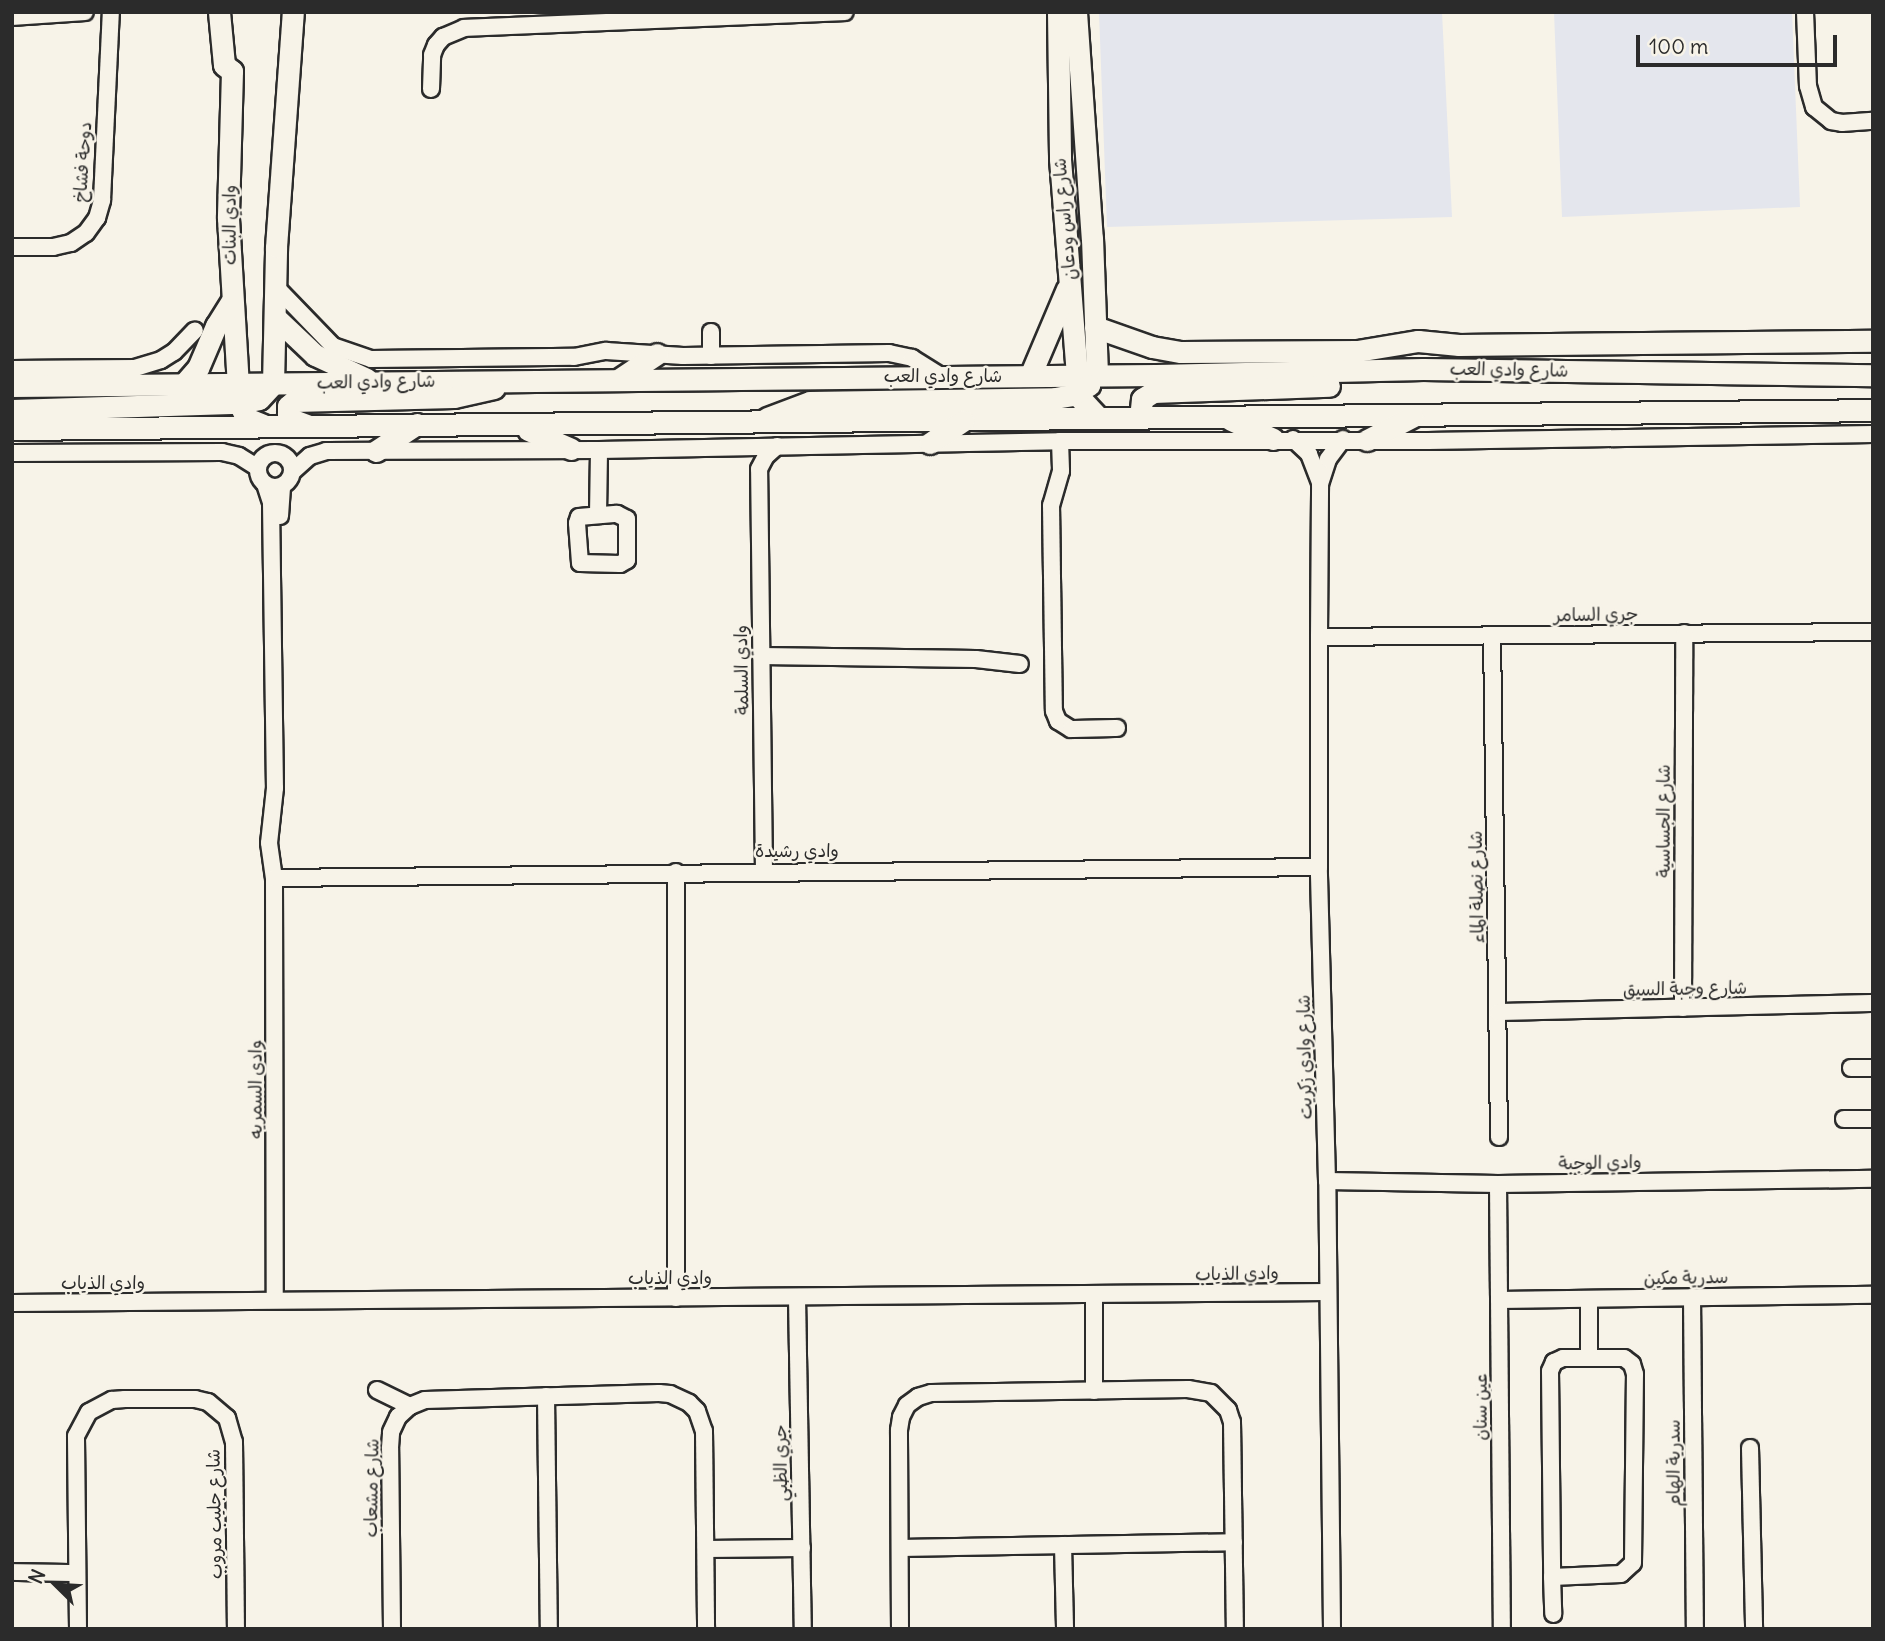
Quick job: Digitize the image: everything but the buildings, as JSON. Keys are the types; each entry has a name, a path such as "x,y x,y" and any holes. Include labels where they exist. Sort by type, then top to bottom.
{"street":[{"path":"12,17 85,12"},
{"name":"دوحة فشاخ","path":"12,247 71,243 86,233 97,218 102,201 111,12"},
{"name":"وادي البنات","path":"219,12 224,65 232,71 228,218 231,302 239,394"},
{"path":"273,384 276,247 293,12"},
{"path":"431,89 432,55 443,37 453,31 624,17 845,12"},
{"name":"شارع راس ودعان","path":"1058,12 1058,128 1070,277 1085,381"},
{"name":"شارع راس ودعان","path":"1076,12 1092,238 1095,327 1085,381"},
{"path":"1805,12 1808,86 1814,107 1831,121 1842,124 1873,121"},
{"path":"1030,376 1053,326 1070,277"},
{"path":"277,288 333,346 370,359 574,357 606,351 711,356 897,354 912,358 941,376"},
{"path":"183,385 198,368 216,326 231,302"},
{"path":"276,318 315,355 376,383"},
{"name":"شارع وادي العب","path":"1095,327 1152,347 1196,352 1357,351 1418,341 1459,345 1867,344"},
{"path":"12,369 135,368 161,360 174,352 195,330"},
{"path":"710,332 711,356"},
{"path":"1376,347 1423,369"},
{"path":"1156,375 1196,352"},
{"path":"620,379 657,354"},
{"name":"شارع وادي العب","path":"12,386 183,385 239,394 273,384 512,379 1030,376 1085,381 1156,375 1423,369 1873,375"},
{"path":"1140,418 1142,399 1153,393 1351,386 1387,371"},
{"path":"307,425 293,420 288,414 288,406 294,401 454,397 490,389 512,379"},
{"path":"761,421 777,412 810,402 1055,398 1085,381 1086,407 1099,418"},
{"path":"12,410 239,394 246,418 264,425"},
{"path":"12,429 1873,410"},
{"path":"1367,440 1418,414"},
{"path":"1222,416 1283,439"},
{"path":"930,443 963,421"},
{"path":"376,451 417,424"},
{"path":"516,425 571,449"},
{"path":"12,453 222,452 239,456 258,468 265,484 282,486 303,460 317,453 376,451 599,450 1060,441 1873,434"},
{"name":"شارع وادي زكريت","path":"1283,439 1314,463 1320,484 1319,867 1327,1181 1332,1629"},
{"name":"شارع وادي زكريت","path":"1320,484 1328,460 1343,439"},
{"path":"1060,441 1061,471 1051,505 1054,711 1058,721 1071,729 1117,728"},
{"path":"738,447 759,469 766,456 777,446"},
{"path":"598,515 599,450"},
{"path":"258,468 264,457 274,453 286,456 292,472"},
{"name":"وادي السلمة","path":"759,469 764,871"},
{"name":"وادى السمريه","path":"265,484 271,503 275,788 269,843 274,878 275,1300"},
{"name":"وادى السمريه","path":"274,878 279,862 283,777 282,486"},
{"name":"جري السامر","path":"1319,637 1873,632"},
{"name":"شارع الجساسية","path":"1683,1008 1684,634"},
{"name":"شارع نصلة الماء","path":"1492,635 1499,1137"},
{"path":"761,656 976,659 1020,664"},
{"name":"وادي رشيدة","path":"274,878 1319,867"},
{"path":"676,872 676,1298"},
{"name":"شارع وجبة السيق","path":"1498,1012 1873,1003"},
{"path":"1851,1068 1873,1068"},
{"path":"1844,1119 1873,1119"},
{"name":"وادي الوجبة","path":"1327,1181 1498,1184 1873,1179"},
{"name":"عين سنان","path":"1498,1184 1502,1629"},
{"name":"وادي الذياب","path":"12,1303 1328,1292"},
{"path":"1094,1294 1094,1391"},
{"name":"سدرية مكين","path":"1499,1300 1873,1295"},
{"name":"جري الظبي","path":"797,1297 803,1629"},
{"name":"سدرية الهام","path":"1692,1297 1695,1629"},
{"path":"1589,1300 1589,1357"},
{"path":"1552,1577 1621,1574 1630,1568 1634,1558 1634,1369 1624,1358 1563,1358 1554,1362 1550,1371 1552,1577 1553,1614"},
{"path":"900,1629 899,1430 907,1405 918,1397 931,1394 1200,1389 1221,1401 1232,1422 1235,1629"},
{"path":"377,1390 410,1406 425,1400 659,1393 680,1397 689,1403 697,1411 704,1431 706,1629"},
{"path":"546,1396 549,1629"},
{"name":"شارع جليب مروب","path":"78,1629 76,1436 89,1412 112,1400 125,1398 195,1399 208,1402 227,1418 234,1442 236,1629"},
{"name":"شارع مشعاب","path":"392,1629 391,1432 398,1417 410,1406"},
{"path":"1750,1448 1754,1629"},
{"path":"900,1548 1234,1542"},
{"path":"1063,1545 1065,1629"},
{"path":"706,1549 802,1548"},
{"path":"12,1572 77,1573"}],"shaded area":[{"path":"1099,12 1442,12 1452,217 1107,227"},
{"path":"1554,12 1792,12 1800,207 1562,217"}]}
